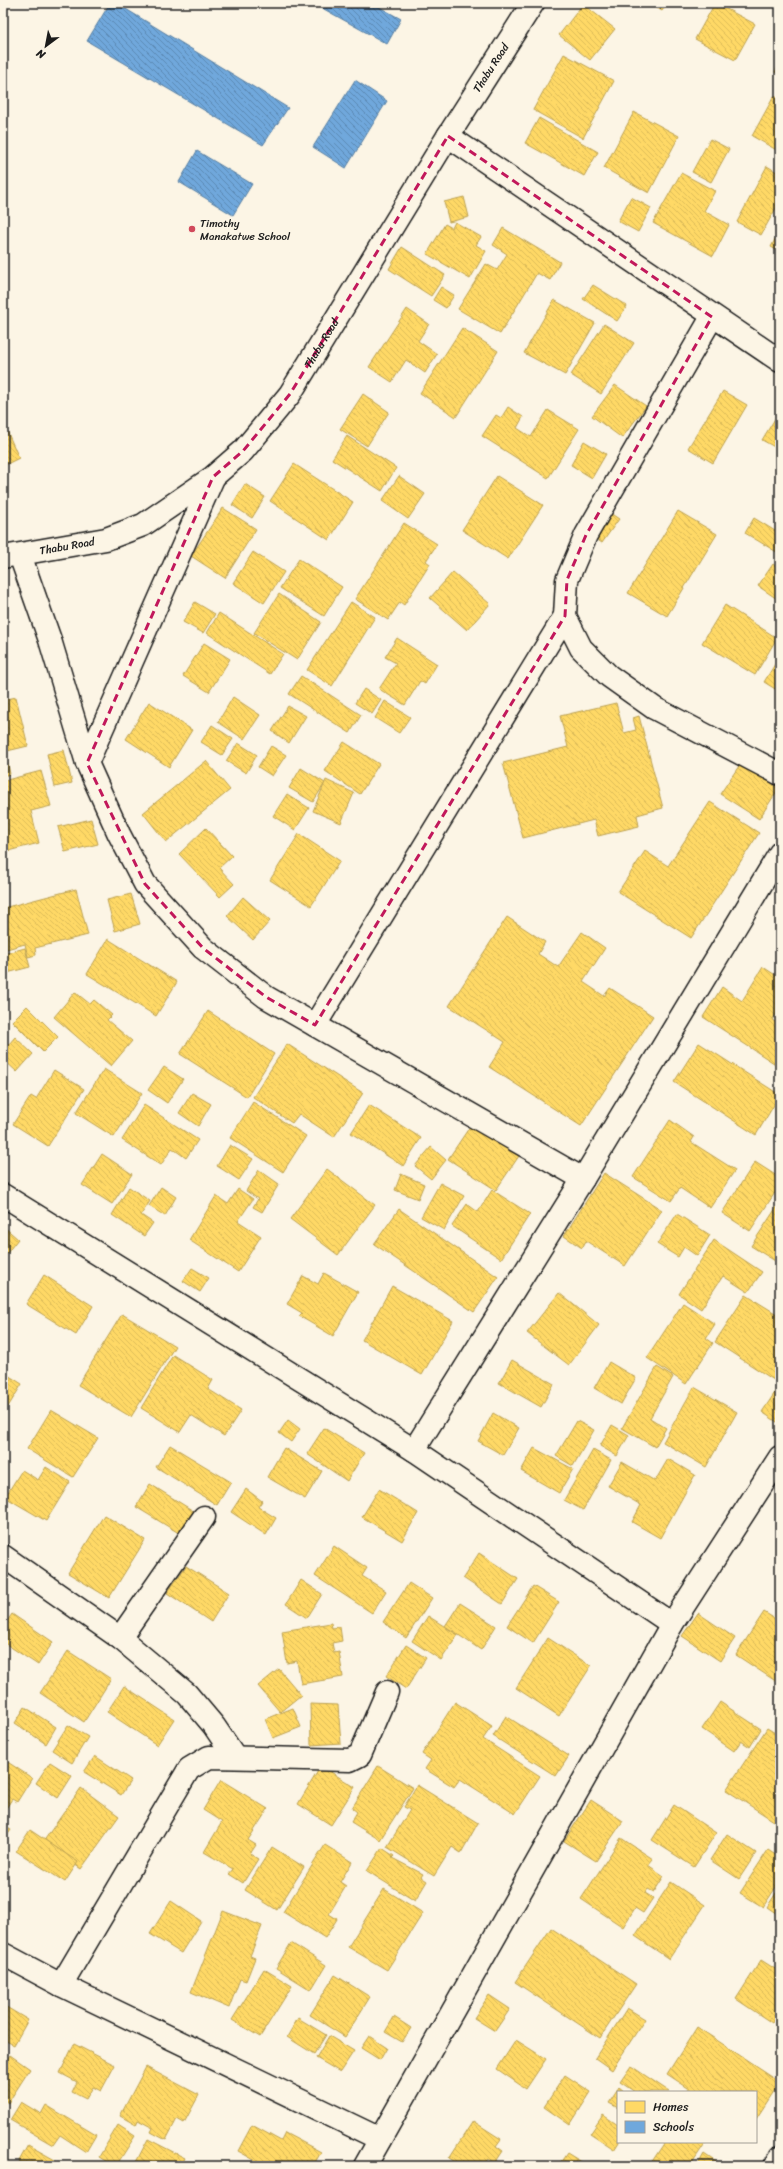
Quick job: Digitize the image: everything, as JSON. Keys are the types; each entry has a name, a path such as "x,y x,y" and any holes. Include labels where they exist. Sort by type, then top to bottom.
{"street":[{"name":"Thabu Road","path":"11,556 106,539 142,525 213,477 243,451 290,394 448,136 533,3"},
{"path":"448,136 712,317 780,361"},
{"path":"712,317 586,535 567,580 566,616 581,648 609,676 654,708 780,774"},
{"path":"86,763 213,477"},
{"path":"11,556 50,640 86,763 119,834 145,884 203,948 266,997 583,1179"},
{"path":"315,1025 566,616"},
{"path":"414,1450 583,1179 780,853"},
{"path":"3,1195 414,1450 672,1624"},
{"path":"365,2166 672,1624 779,1460"},
{"path":"120,1638 204,1518"},
{"path":"3,1556 120,1638 187,1694 214,1726 235,1758"},
{"path":"61,1985 189,1769 209,1757 350,1760 360,1755 388,1692"},
{"path":"3,1954 61,1985 380,2139"},
{"path":"775,2166 780,2158"}],"highlighted area":[{"path":"448,136 712,317 586,535 567,580 565,616 315,1025 266,997 203,948 145,884 87,763 213,477 243,451 290,394"}],"building: Homes":[{"path":"650,3 667,3 662,11"},
{"path":"715,3 755,24 735,60 695,39"},
{"path":"583,4 615,29 590,60 559,35"},
{"path":"564,54 614,81 583,138 533,110"},
{"path":"780,63 780,75 775,72"},
{"path":"774,96 780,99 780,152 752,136"},
{"path":"634,112 679,136 649,193 604,168"},
{"path":"539,118 598,152 584,176 525,143"},
{"path":"710,139 729,149 711,182 692,172"},
{"path":"767,166 780,174 780,201 761,235 737,222"},
{"path":"681,173 715,191 704,211 729,225 713,256 653,223"},
{"path":"464,197 469,217 449,222 444,202"},
{"path":"631,197 651,208 638,232 618,221"},
{"path":"455,222 481,237 476,245 486,251 470,279 427,254 445,224 452,228"},
{"path":"503,228 560,262 550,280 537,273 500,334 458,309 486,264 497,270 507,254 493,245"},
{"path":"780,230 780,252 771,247"},
{"path":"402,247 445,275 431,296 389,269"},
{"path":"593,285 627,306 617,321 583,299"},
{"path":"441,287 454,295 446,308 433,300"},
{"path":"554,300 595,323 565,375 524,353"},
{"path":"407,309 429,324 418,341 437,354 425,373 406,360 392,382 369,367"},
{"path":"604,324 634,343 601,394 571,375"},
{"path":"462,328 498,351 456,417 420,393"},
{"path":"615,385 646,406 622,438 592,416"},
{"path":"723,391 747,405 713,463 688,448"},
{"path":"363,394 389,412 367,446 340,429"},
{"path":"508,407 523,417 517,428 531,437 548,410 579,429 548,478 482,436 496,415 501,418"},
{"path":"779,412 780,413 780,450 762,440"},
{"path":"3,422 19,458 3,466"},
{"path":"347,436 396,468 382,491 332,459"},
{"path":"584,441 606,454 592,478 571,465"},
{"path":"294,464 353,502 329,540 270,501"},
{"path":"399,476 425,494 408,519 382,501"},
{"path":"497,476 543,505 508,559 462,530"},
{"path":"245,484 265,497 252,518 232,505"},
{"path":"223,508 256,529 225,578 191,556"},
{"path":"604,509 619,519 602,543 587,533"},
{"path":"678,511 717,534 667,616 628,593"},
{"path":"754,518 780,534 780,554 745,533"},
{"path":"404,523 437,544 426,561 430,564 404,605 400,602 388,620 355,599"},
{"path":"253,552 284,572 264,603 233,583"},
{"path":"299,559 342,587 324,616 280,588"},
{"path":"773,564 780,569 780,601 758,586"},
{"path":"453,572 490,604 467,630 430,598"},
{"path":"279,594 321,622 297,660 254,633"},
{"path":"195,602 215,614 203,633 183,622"},
{"path":"351,602 375,617 332,686 307,670"},
{"path":"725,605 777,638 755,675 702,643"},
{"path":"219,613 283,654 270,674 207,633"},
{"path":"397,638 437,664 425,684 420,681 405,705 379,689 396,663 385,657"},
{"path":"204,643 230,659 209,692 183,676"},
{"path":"780,656 780,692 764,682"},
{"path":"301,676 361,715 350,733 289,694"},
{"path":"364,689 381,700 372,714 355,703"},
{"path":"16,697 28,746 3,752 3,700"},
{"path":"233,697 260,715 244,739 218,722"},
{"path":"385,701 410,717 399,733 375,718"},
{"path":"149,702 192,730 169,767 126,739"},
{"path":"616,703 624,733 636,730 633,718 639,716 663,808 637,815 639,826 598,836 594,820 523,838 503,763 568,747 560,716"},
{"path":"288,706 306,716 289,743 272,731"},
{"path":"212,725 233,739 222,755 201,742"},
{"path":"344,742 379,764 360,794 325,771"},
{"path":"238,743 257,755 246,773 226,761"},
{"path":"271,746 286,755 272,776 258,767"},
{"path":"64,750 72,783 55,787 47,754"},
{"path":"6,756 10,774 3,776 3,757"},
{"path":"206,761 230,790 166,842 143,813"},
{"path":"741,763 779,788 759,819 720,794"},
{"path":"301,768 325,783 313,802 289,788"},
{"path":"41,771 51,806 31,811 39,843 8,851 3,830 3,781"},
{"path":"326,780 354,793 341,823 313,811"},
{"path":"287,794 309,808 295,830 273,816"},
{"path":"710,802 759,833 691,938 618,892 645,851 668,866"},
{"path":"91,819 98,844 65,852 58,827"},
{"path":"206,828 232,856 219,868 234,884 220,897 179,854"},
{"path":"299,834 340,861 311,906 270,880"},
{"path":"76,889 88,935 35,948 36,955 28,957 25,944 3,950 3,908"},
{"path":"131,894 140,924 115,931 107,900"},
{"path":"243,897 270,921 253,940 227,916"},
{"path":"507,917 545,942 538,954 558,967 582,932 605,948 583,982 604,996 610,988 653,1016 581,1126 489,1067 505,1042 449,1006"},
{"path":"108,939 177,982 156,1016 87,974"},
{"path":"25,948 30,967 3,974 3,954"},
{"path":"763,967 780,978 780,1009 772,1020 780,1025 780,1067 703,1017 722,987 742,1001"},
{"path":"75,992 90,1004 94,1000 112,1015 107,1020 132,1041 111,1066 54,1017"},
{"path":"27,1006 58,1037 43,1052 12,1021"},
{"path":"208,1011 274,1054 247,1097 180,1054"},
{"path":"15,1037 33,1054 17,1072 3,1059 3,1051"},
{"path":"699,1043 780,1095 756,1135 674,1082"},
{"path":"287,1044 363,1093 334,1137 299,1114 292,1123 253,1097"},
{"path":"164,1067 183,1079 167,1103 148,1090"},
{"path":"104,1069 142,1093 114,1137 76,1113"},
{"path":"54,1070 84,1089 48,1146 13,1124 31,1096 36,1099"},
{"path":"192,1093 211,1104 198,1126 179,1113"},
{"path":"253,1102 306,1136 283,1172 230,1138"},
{"path":"144,1105 198,1140 186,1158 172,1148 161,1165 122,1140"},
{"path":"369,1105 421,1138 403,1166 351,1133"},
{"path":"670,1120 694,1137 691,1142 735,1170 710,1208 680,1188 671,1201 633,1177"},
{"path":"471,1125 519,1156 496,1190 448,1159"},
{"path":"230,1145 253,1159 239,1180 217,1166"},
{"path":"431,1147 446,1160 431,1179 415,1166"},
{"path":"102,1154 132,1174 112,1204 82,1185"},
{"path":"755,1162 780,1178 780,1185 750,1231 722,1213"},
{"path":"327,1169 375,1205 338,1255 290,1219"},
{"path":"259,1170 279,1184 262,1212 253,1207 258,1199 246,1191"},
{"path":"604,1173 662,1210 625,1266 586,1241 582,1248 564,1236"},
{"path":"401,1174 424,1184 418,1199 395,1190"},
{"path":"440,1183 464,1196 444,1230 421,1217"},
{"path":"129,1187 150,1201 141,1215 153,1223 144,1236 112,1215"},
{"path":"161,1187 176,1197 165,1216 149,1206"},
{"path":"238,1189 253,1199 238,1221 261,1236 238,1272 189,1240 216,1196 228,1204"},
{"path":"492,1190 530,1214 501,1259 452,1226 467,1204 478,1212"},
{"path":"780,1202 780,1264 751,1246"},
{"path":"399,1209 498,1277 474,1312 374,1244"},
{"path":"677,1214 710,1235 697,1256 684,1247 678,1257 657,1244"},
{"path":"3,1226 18,1239 3,1258"},
{"path":"714,1240 762,1272 748,1292 723,1276 701,1309 679,1294"},
{"path":"192,1268 209,1278 200,1292 183,1281"},
{"path":"324,1273 358,1292 333,1336 299,1316 302,1313 287,1304 303,1276 318,1284"},
{"path":"44,1275 93,1306 76,1335 26,1304"},
{"path":"392,1286 453,1321 422,1375 362,1340"},
{"path":"559,1293 599,1325 569,1365 527,1333"},
{"path":"746,1295 780,1316 780,1377 777,1382 715,1342"},
{"path":"683,1303 715,1324 706,1338 713,1343 686,1384 647,1358"},
{"path":"122,1314 175,1346 131,1417 78,1385"},
{"path":"173,1355 213,1380 208,1389 241,1410 224,1436 191,1415 180,1432 141,1408"},
{"path":"512,1360 554,1384 541,1407 499,1383"},
{"path":"609,1362 636,1378 621,1404 594,1388"},
{"path":"657,1367 673,1377 650,1418 666,1428 655,1447 622,1428"},
{"path":"3,1372 22,1384 3,1415"},
{"path":"780,1385 780,1424 762,1412"},
{"path":"694,1387 737,1412 706,1467 663,1442"},
{"path":"51,1410 98,1438 73,1477 27,1449"},
{"path":"493,1413 519,1428 503,1455 478,1441"},
{"path":"288,1420 300,1429 291,1442 279,1433"},
{"path":"577,1421 594,1430 573,1466 556,1456"},
{"path":"612,1425 629,1435 617,1456 600,1446"},
{"path":"324,1428 364,1453 347,1481 307,1454"},
{"path":"170,1445 231,1482 217,1505 156,1467"},
{"path":"284,1448 322,1471 305,1499 267,1477"},
{"path":"534,1448 573,1469 559,1493 521,1471"},
{"path":"593,1450 611,1460 583,1510 564,1500"},
{"path":"668,1459 695,1475 660,1538 632,1522 641,1505 608,1486 622,1462 655,1481"},
{"path":"46,1467 70,1482 46,1521 5,1497 22,1470 38,1480"},
{"path":"150,1484 195,1512 182,1535 136,1507"},
{"path":"246,1489 262,1501 258,1507 276,1518 266,1535 231,1512"},
{"path":"379,1489 418,1513 402,1541 362,1517"},
{"path":"104,1515 145,1540 109,1598 68,1573"},
{"path":"334,1546 367,1568 362,1576 386,1591 372,1613 315,1576"},
{"path":"479,1553 518,1579 502,1604 463,1578"},
{"path":"186,1566 229,1593 211,1622 167,1593"},
{"path":"301,1580 322,1594 307,1618 286,1604"},
{"path":"409,1583 432,1598 406,1638 383,1622"},
{"path":"533,1586 559,1602 533,1643 507,1626"},
{"path":"460,1603 496,1626 481,1650 445,1626"},
{"path":"764,1612 780,1622 780,1684 736,1655"},
{"path":"698,1613 735,1638 720,1661 682,1636"},
{"path":"12,1614 53,1642 38,1665 3,1642 3,1627"},
{"path":"428,1616 458,1635 441,1660 412,1641"},
{"path":"331,1623 332,1628 340,1627 342,1641 332,1643 334,1653 339,1652 343,1677 301,1684 297,1661 287,1663 282,1631"},
{"path":"548,1638 591,1666 559,1716 516,1688"},
{"path":"406,1645 426,1658 406,1689 386,1676"},
{"path":"68,1651 111,1679 84,1722 40,1693"},
{"path":"279,1669 301,1695 280,1712 258,1686"},
{"path":"124,1686 174,1719 157,1745 107,1712"},
{"path":"455,1702 492,1726 483,1739 540,1776 515,1814 460,1779 454,1787 425,1769 431,1760 422,1754"},
{"path":"720,1702 761,1729 750,1747 741,1741 734,1751 702,1729"},
{"path":"310,1704 338,1705 341,1743 311,1745"},
{"path":"25,1707 56,1727 46,1744 15,1723"},
{"path":"293,1708 301,1727 273,1738 265,1719"},
{"path":"506,1716 569,1756 556,1776 493,1736"},
{"path":"68,1725 88,1737 72,1763 52,1750"},
{"path":"767,1728 780,1736 780,1825 726,1790"},
{"path":"95,1756 131,1780 121,1795 84,1772"},
{"path":"3,1759 32,1778 17,1802 12,1799 3,1813"},
{"path":"50,1762 72,1776 58,1798 36,1783"},
{"path":"321,1766 355,1787 331,1825 298,1804"},
{"path":"378,1766 413,1788 380,1840 351,1822 357,1812 352,1808"},
{"path":"221,1780 268,1809 248,1840 256,1845 250,1854 258,1859 243,1883 229,1874 233,1869 204,1852 222,1822 203,1810"},
{"path":"417,1785 478,1823 461,1853 452,1847 434,1876 387,1847 410,1810 404,1807"},
{"path":"81,1788 119,1816 81,1869 43,1842"},
{"path":"591,1800 623,1821 596,1861 564,1841"},
{"path":"674,1805 716,1833 694,1867 652,1840"},
{"path":"3,1825 11,1830 3,1841"},
{"path":"30,1830 78,1862 65,1882 16,1851"},
{"path":"727,1834 756,1853 739,1879 710,1860"},
{"path":"621,1838 653,1859 648,1865 664,1876 654,1892 648,1889 645,1893 653,1898 643,1913 635,1908 623,1927 581,1899"},
{"path":"325,1845 352,1862 340,1882 346,1886 329,1914 337,1919 325,1938 283,1912"},
{"path":"272,1847 304,1867 277,1910 245,1890"},
{"path":"382,1848 394,1856 392,1858 423,1874 421,1877 427,1881 415,1901 367,1871"},
{"path":"768,1850 780,1858 780,1881 763,1907 740,1893"},
{"path":"671,1882 705,1905 669,1959 635,1936"},
{"path":"780,1887 780,1916 767,1907"},
{"path":"384,1889 423,1913 387,1970 348,1947"},
{"path":"171,1901 201,1921 181,1953 150,1934"},
{"path":"223,1911 262,1926 250,1956 255,1958 246,1981 240,1979 229,2008 191,1992"},
{"path":"551,1928 636,1984 600,2038 515,1982"},
{"path":"291,1943 326,1965 311,1990 276,1968"},
{"path":"761,1960 780,1972 780,2010 772,2023 736,1999"},
{"path":"264,1969 292,1986 260,2037 232,2020"},
{"path":"335,1975 370,1997 345,2037 310,2015"},
{"path":"489,1995 510,2009 495,2031 474,2018"},
{"path":"3,2005 28,2020 14,2045 6,2041 3,2046"},
{"path":"627,2008 645,2019 612,2070 595,2058"},
{"path":"394,2017 411,2028 402,2042 385,2032"},
{"path":"298,2018 326,2035 314,2054 287,2037"},
{"path":"697,2027 780,2082 757,2117 757,2091 692,2091 667,2074"},
{"path":"329,2036 354,2051 340,2072 316,2058"},
{"path":"369,2036 387,2048 380,2060 361,2048"},
{"path":"516,2040 546,2059 526,2089 497,2069"},
{"path":"74,2044 115,2065 101,2091 93,2087 86,2099 72,2092 77,2082 60,2073"},
{"path":"10,2055 30,2069 8,2103 3,2099 3,2065"},
{"path":"631,2066 668,2091 634,2091 620,2082"},
{"path":"146,2067 199,2095 184,2123 177,2119 166,2140 151,2132 153,2128 138,2120 136,2125 120,2116"},
{"path":"565,2075 591,2092 570,2125 544,2107"},
{"path":"617,2091 617,2107 609,2103"},
{"path":"21,2102 41,2114 46,2105 96,2135 86,2152 60,2135 53,2145 10,2120"},
{"path":"603,2115 617,2124 617,2143 618,2143 614,2150 590,2134"},
{"path":"473,2121 501,2139 496,2146 503,2151 495,2163 488,2159 483,2166 462,2166 449,2158"},
{"path":"118,2125 135,2136 116,2166 114,2166 99,2157"},
{"path":"252,2125 281,2141 285,2133 321,2152 313,2166 265,2166 238,2151"},
{"path":"148,2139 185,2158 181,2166 134,2166"},
{"path":"664,2143 705,2143 690,2166 649,2166"},
{"path":"28,2145 55,2160 52,2166 27,2166 19,2161"},
{"path":"567,2153 588,2166 558,2166"},
{"path":"704,2154 722,2166 697,2166"},
{"path":"58,2162 68,2166 57,2166"}],"building: Schools":[{"path":"110,3 116,3 288,108 263,145 87,41"},
{"path":"313,3 372,3 401,19 387,44"},
{"path":"355,80 387,101 346,168 313,147"},
{"path":"197,151 252,184 233,215 179,182"}],"place":[{"name":"Timothy Manakatwe School","path":"192,229"}]}
